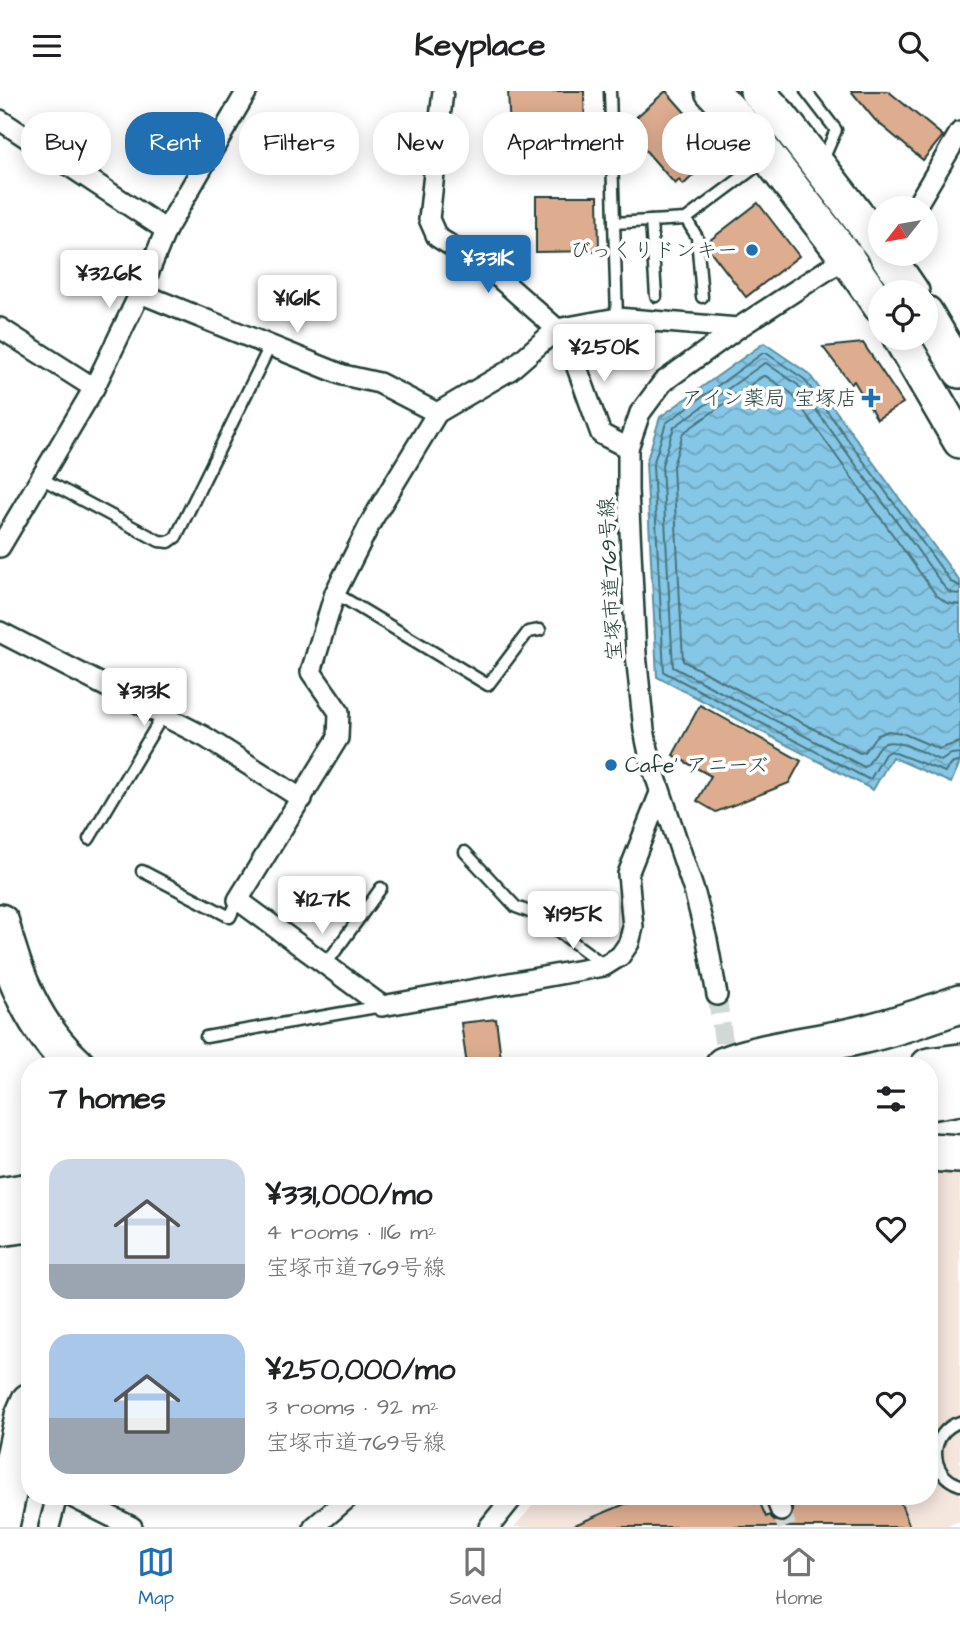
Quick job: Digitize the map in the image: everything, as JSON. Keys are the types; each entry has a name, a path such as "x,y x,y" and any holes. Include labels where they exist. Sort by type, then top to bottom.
{"highway":[{"path":"712,91 731,112"},
{"path":"765,96 868,227"},
{"path":"775,166 868,289"},
{"path":"940,330 960,371"},
{"path":"907,350 960,441"},
{"path":"0,923 21,990 39,1022 66,1057"},
{"path":"746,1057 859,1035 960,1004"},
{"path":"938,1066 960,1063"},
{"path":"938,1100 960,1096"},
{"path":"938,1153 960,1154"},
{"path":"0,1197 21,1194"},
{"path":"0,1227 21,1224"},
{"path":"0,1527 21,1430"}],"street":[{"path":"0,547 94,388 140,293 166,230 247,91"},
{"path":"443,91 429,219 437,237 489,269 563,328 601,434 628,448"},
{"path":"0,120 166,230"},
{"path":"922,196 960,132"},
{"name":"宝塚市道769号線","path":"717,995 708,940 695,894 651,763 640,693 628,448 640,413 663,382 737,328 846,257 868,248"},
{"path":"140,293 343,375 379,383 437,413"},
{"path":"660,793 628,874 633,927 629,943 620,956 604,966 382,1006 238,900 338,738 339,712 311,672 335,593 372,520 437,413 510,370 563,328 617,318 737,328"},
{"path":"0,328 94,388"},
{"path":"0,632 205,737 302,799"},
{"path":"49,1527 55,1505"},
{"path":"88,1505 132,1527"},
{"path":"316,1526 340,1505"},
{"path":"489,1527 507,1505"}],"lane":[{"path":"610,91 611,112"},
{"path":"806,91 836,130 820,167"},
{"path":"612,175 617,318"},
{"path":"614,223 686,219 744,175"},
{"path":"686,219 697,237 702,297"},
{"path":"651,221 656,296"},
{"path":"48,482 159,541 169,542 176,537 270,346"},
{"path":"335,593 488,685 528,632 540,630"},
{"path":"89,839 163,715"},
{"path":"465,852 516,907 535,914 604,966"},
{"path":"142,871 230,916 238,900"},
{"path":"326,964 381,888"},
{"path":"206,1037 382,1006"},
{"path":"938,1442 948,1426 960,1422"},
{"path":"938,1463 948,1479 960,1485"}],"shaded area":[{"path":"938,1164 960,1164 960,1521 944,1527 514,1527 533,1505 938,1505"}],"water":[{"path":"764,343 809,374 960,582 960,762 951,783 892,757 873,790 657,677 646,463 660,417"}],"building":[{"path":"508,91 584,91 585,112 509,112"},
{"path":"666,91 684,112 662,112 662,169 648,153 648,112 642,112"},
{"path":"851,91 888,91 943,136 923,160 875,120"},
{"path":"667,175 694,175 683,185 679,180 675,184"},
{"path":"536,196 598,196 599,251 536,252"},
{"name":"びっくりドンキー","path":"758,203 799,256 746,297 705,244"},
{"path":"863,343 903,403 877,419 854,381 851,384 823,347"},
{"path":"700,705 801,761 789,783 716,812 697,801 711,776 673,755"},
{"path":"496,1019 501,1057 466,1057 461,1023"},
{"path":"623,1505 761,1505 766,1517 770,1515 774,1521 780,1523 791,1518 792,1506 795,1505 901,1505 910,1527 570,1527"}],"tunnel":[{"path":"717,995 726,1057"},
{"path":"781,1511 787,1527"}],"place":[{"name":"びっくりドンキー","path":"752,250"},
{"name":"アイン薬局 宝塚店","path":"871,398"},
{"name":"Cafe' アニーズ","path":"611,765"}]}
